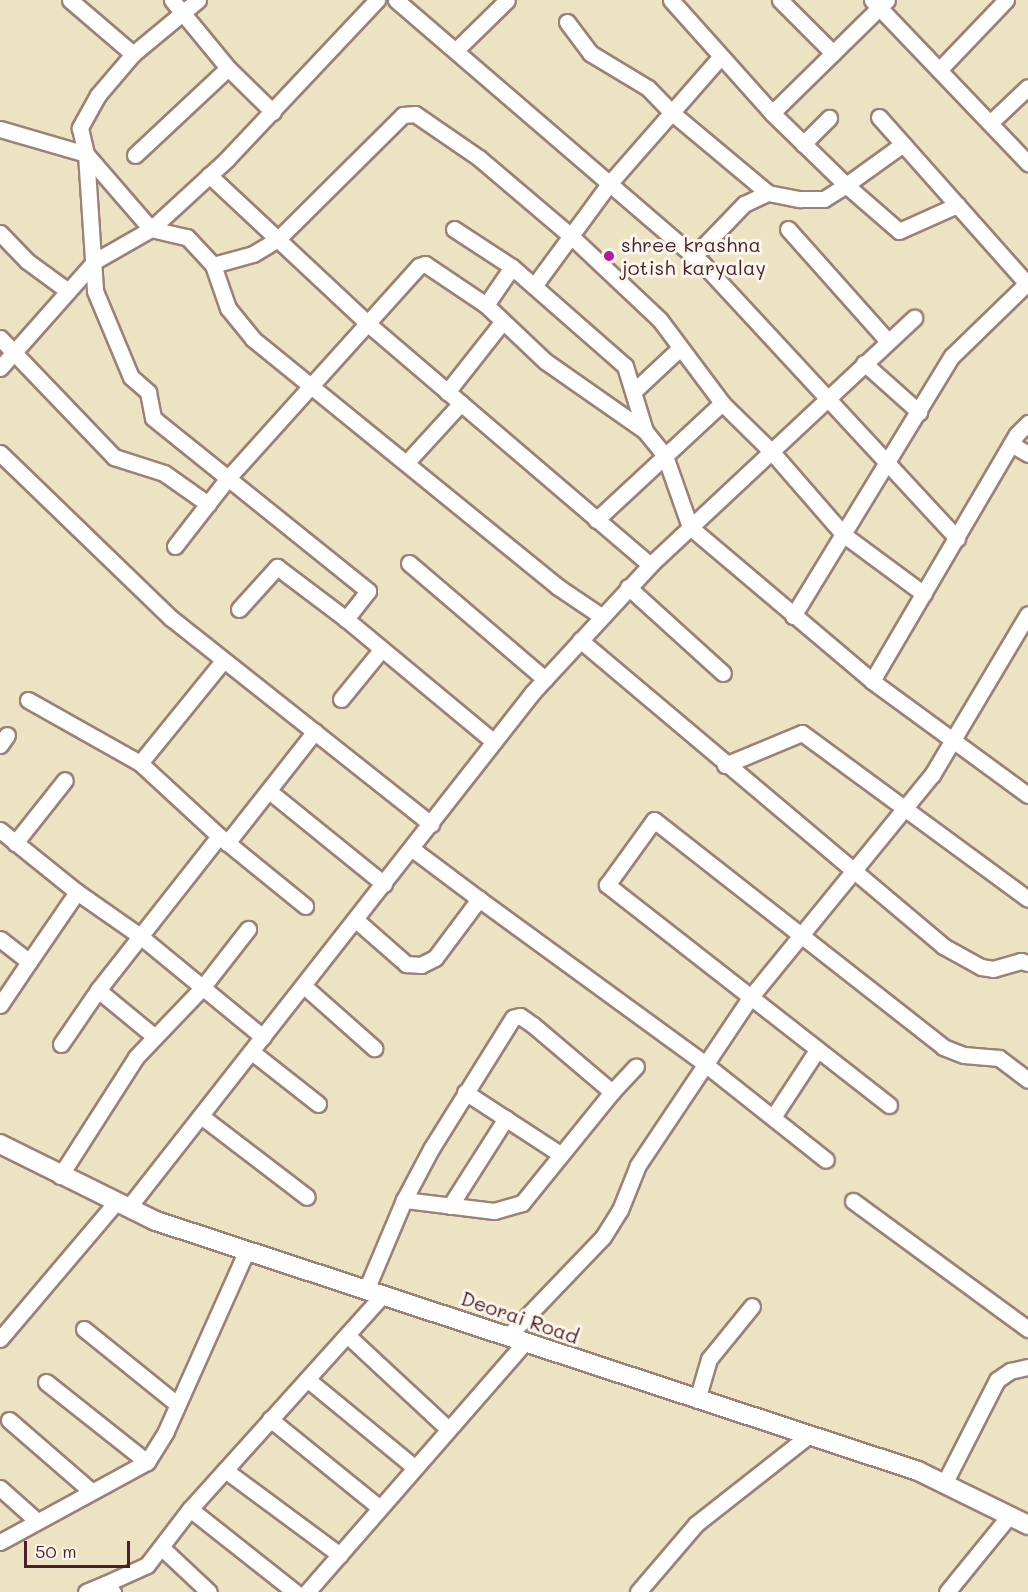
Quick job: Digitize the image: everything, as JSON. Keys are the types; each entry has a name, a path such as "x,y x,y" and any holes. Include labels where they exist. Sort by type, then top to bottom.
{"street":[{"path":"70,0 133,54"},
{"path":"172,0 228,68 273,112"},
{"path":"198,0 133,54 98,95 80,128 86,154 95,261 95,291 131,376 148,392 153,418 368,591 346,619"},
{"path":"0,368 95,261 151,229 273,112 377,0"},
{"path":"456,50 507,0"},
{"path":"671,0 771,113 846,185 899,231 957,205"},
{"path":"780,0 833,52"},
{"path":"939,70 1006,0"},
{"path":"398,1 694,256 957,538"},
{"path":"771,113 880,2 939,70 1028,163"},
{"path":"567,22 590,53 648,88 671,112 768,193 801,200 824,199 903,144"},
{"path":"534,286 609,184 720,57"},
{"path":"135,155 228,68"},
{"path":"990,123 1028,87"},
{"path":"213,264 253,254 278,239 403,115 416,114 479,158 572,237 660,320 722,403 771,451 844,535 924,594"},
{"path":"793,616 889,463 952,356 1027,284 879,117"},
{"path":"803,144 829,118"},
{"path":"0,129 86,154 151,229 187,237 213,264 228,308 253,339 314,386 558,587 601,616"},
{"path":"209,175 368,323 650,565"},
{"path":"694,256 744,204 768,193"},
{"path":"454,229 512,267 625,366 645,430"},
{"path":"788,229 887,340"},
{"path":"0,233 27,261 68,291"},
{"path":"175,546 228,478 314,386 414,271 425,264 486,305 545,361 645,430 665,456 690,527 872,681 952,743 1028,795"},
{"path":"486,305 512,267"},
{"path":"0,1338 201,1116 494,741 601,616 650,565 887,340 914,318"},
{"path":"447,392 503,321"},
{"path":"0,338 114,457 164,473 208,504"},
{"path":"634,391 680,348"},
{"path":"864,363 919,412"},
{"path":"406,462 461,403"},
{"path":"596,520 722,403"},
{"path":"872,681 1011,444 1028,423"},
{"path":"1011,444 1028,454"},
{"path":"0,453 171,618 431,824"},
{"path":"409,563 545,679"},
{"path":"239,609 277,567 346,619 494,741"},
{"path":"628,587 723,673"},
{"path":"307,1592 447,1428 516,1339 603,1237 620,1210 638,1165 748,999 799,932 907,809 952,743 971,704 1028,614"},
{"path":"580,640 853,873 943,945 981,968 993,969 1022,961 1028,963"},
{"path":"341,699 381,650"},
{"path":"140,764 223,661"},
{"path":"28,700 140,764 223,840 305,906"},
{"path":"61,1044 98,990 140,936 269,791 315,731"},
{"path":"725,765 802,733 1028,899"},
{"path":"15,843 65,780"},
{"path":"269,791 384,884"},
{"path":"890,1105 748,999 606,885 617,866 654,820 943,1047 964,1054 999,1058 1028,1080"},
{"path":"0,830 77,892 140,936 263,1037"},
{"path":"411,848 705,1064 826,1160"},
{"path":"0,1005 77,892"},
{"path":"356,920 406,964 421,965 435,958 479,899"},
{"path":"60,1176 136,1057 202,988 248,929"},
{"path":"0,939 29,962"},
{"path":"304,986 374,1048"},
{"path":"98,990 155,1037"},
{"path":"86,1592 109,1588 147,1565 190,1509 347,1335 374,1292 404,1200 465,1092 513,1018 520,1016 612,1092"},
{"path":"773,1118 817,1050"},
{"path":"252,1052 318,1104"},
{"path":"404,1200 494,1211 522,1203 560,1154 636,1066"},
{"path":"465,1092 560,1154"},
{"path":"201,1116 307,1197"},
{"path":"450,1206 506,1118"},
{"name":"Deorai Road","path":"0,1144 122,1205 247,1250 918,1471 1028,1525"},
{"path":"854,1201 1028,1329"},
{"path":"0,1542 147,1462 177,1404 247,1250"},
{"path":"697,1400 709,1359 752,1306"},
{"path":"84,1329 177,1404"},
{"path":"347,1335 447,1428"},
{"path":"944,1484 997,1380 1010,1371 1028,1368"},
{"path":"308,1379 414,1467"},
{"path":"46,1382 147,1462"},
{"path":"270,1419 380,1508"},
{"path":"9,1420 91,1491"},
{"path":"638,1592 696,1524 809,1435"},
{"path":"225,1470 340,1555"},
{"path":"0,1488 37,1521"},
{"path":"190,1509 295,1592"},
{"path":"947,1592 1009,1516"},
{"path":"162,1548 203,1590"}],"place":[{"name":"shree krashna jotish karyalay","path":"609,256"}]}
